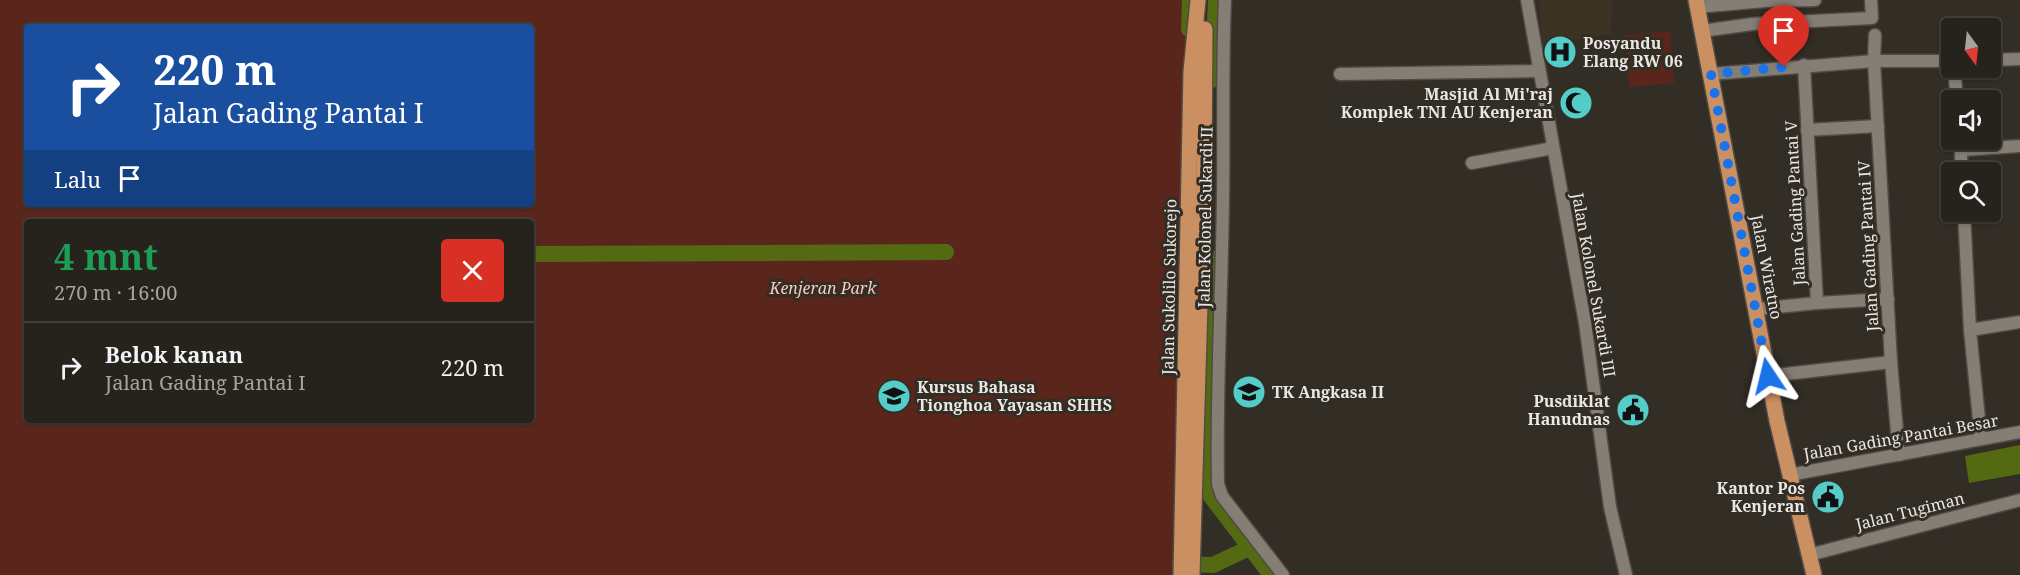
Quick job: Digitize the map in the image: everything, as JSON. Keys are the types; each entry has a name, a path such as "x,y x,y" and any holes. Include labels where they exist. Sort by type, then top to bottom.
{"main road":[{"name":"Jalan Sukolilo Sukorejo","path":"1197,170 1191,72 1198,0"},
{"name":"Jalan Sukolilo Sukorejo","path":"1186,574 1197,170 1208,0"},
{"name":"Jalan Wiratno","path":"1696,4 1757,309 1768,376 1789,475 1814,575"}],"street":[{"name":"Jalan Kolonel Sukardi II","path":"1225,0 1224,194 1218,484 1222,496 1283,575"},
{"name":"Jalan Kolonel Sukardi III","path":"1527,0 1585,323 1610,507 1626,575"},
{"path":"1696,4 1815,0"},
{"path":"1702,31 1752,24 1872,18 1871,0"},
{"name":"Jalan Gading Pantai IV","path":"1875,35 1874,61 1891,362 1899,455"},
{"path":"2001,60 2020,59"},
{"path":"1711,74 1874,61 1941,61"},
{"name":"Jalan Gading Pantai V","path":"1804,66 1817,303"},
{"path":"1340,74 1539,71"},
{"path":"1807,130 1878,126"},
{"path":"2001,146 2020,146"},
{"path":"1472,163 1553,148"},
{"path":"1965,222 1970,330 1981,439"},
{"path":"1757,309 1888,299"},
{"path":"1970,330 2020,322"},
{"path":"1768,376 1891,362"},
{"name":"Jalan Gading Pantai Besar","path":"1789,475 2020,432"},
{"name":"Jalan Tugiman","path":"1809,555 2020,500"}],"shaded area":[{"path":"1539,0 1612,0 1611,34 1543,45"},
{"path":"2020,445 2020,474 1969,483 1965,456"}],"green space":[{"name":"Kenjeran Park","path":"0,0 1200,0 1187,575 0,575"},
{"path":"1670,31 1674,83 1629,87 1625,35"}],"waterway":[{"path":"1189,29 1190,0"},
{"path":"1212,80 1216,0"},
{"path":"534,254 946,252"},
{"path":"1208,256 1206,490 1271,575"},
{"path":"1180,564 1213,565 1249,548"}],"place":[{"name":"Posyandu Elang RW 06","path":"1560,52"},
{"name":"Masjid Al Mi'raj Komplek TNI AU Kenjeran","path":"1576,103"},
{"name":"TK Angkasa II","path":"1249,392"},
{"name":"Kursus Bahasa Tionghoa Yayasan SHHS","path":"894,396"},
{"name":"Pusdiklat Hanudnas","path":"1633,410"},
{"name":"Kantor Pos Kenjeran","path":"1828,497"}],"route":[{"path":"1768,376 1711,74 1784,67"}]}
